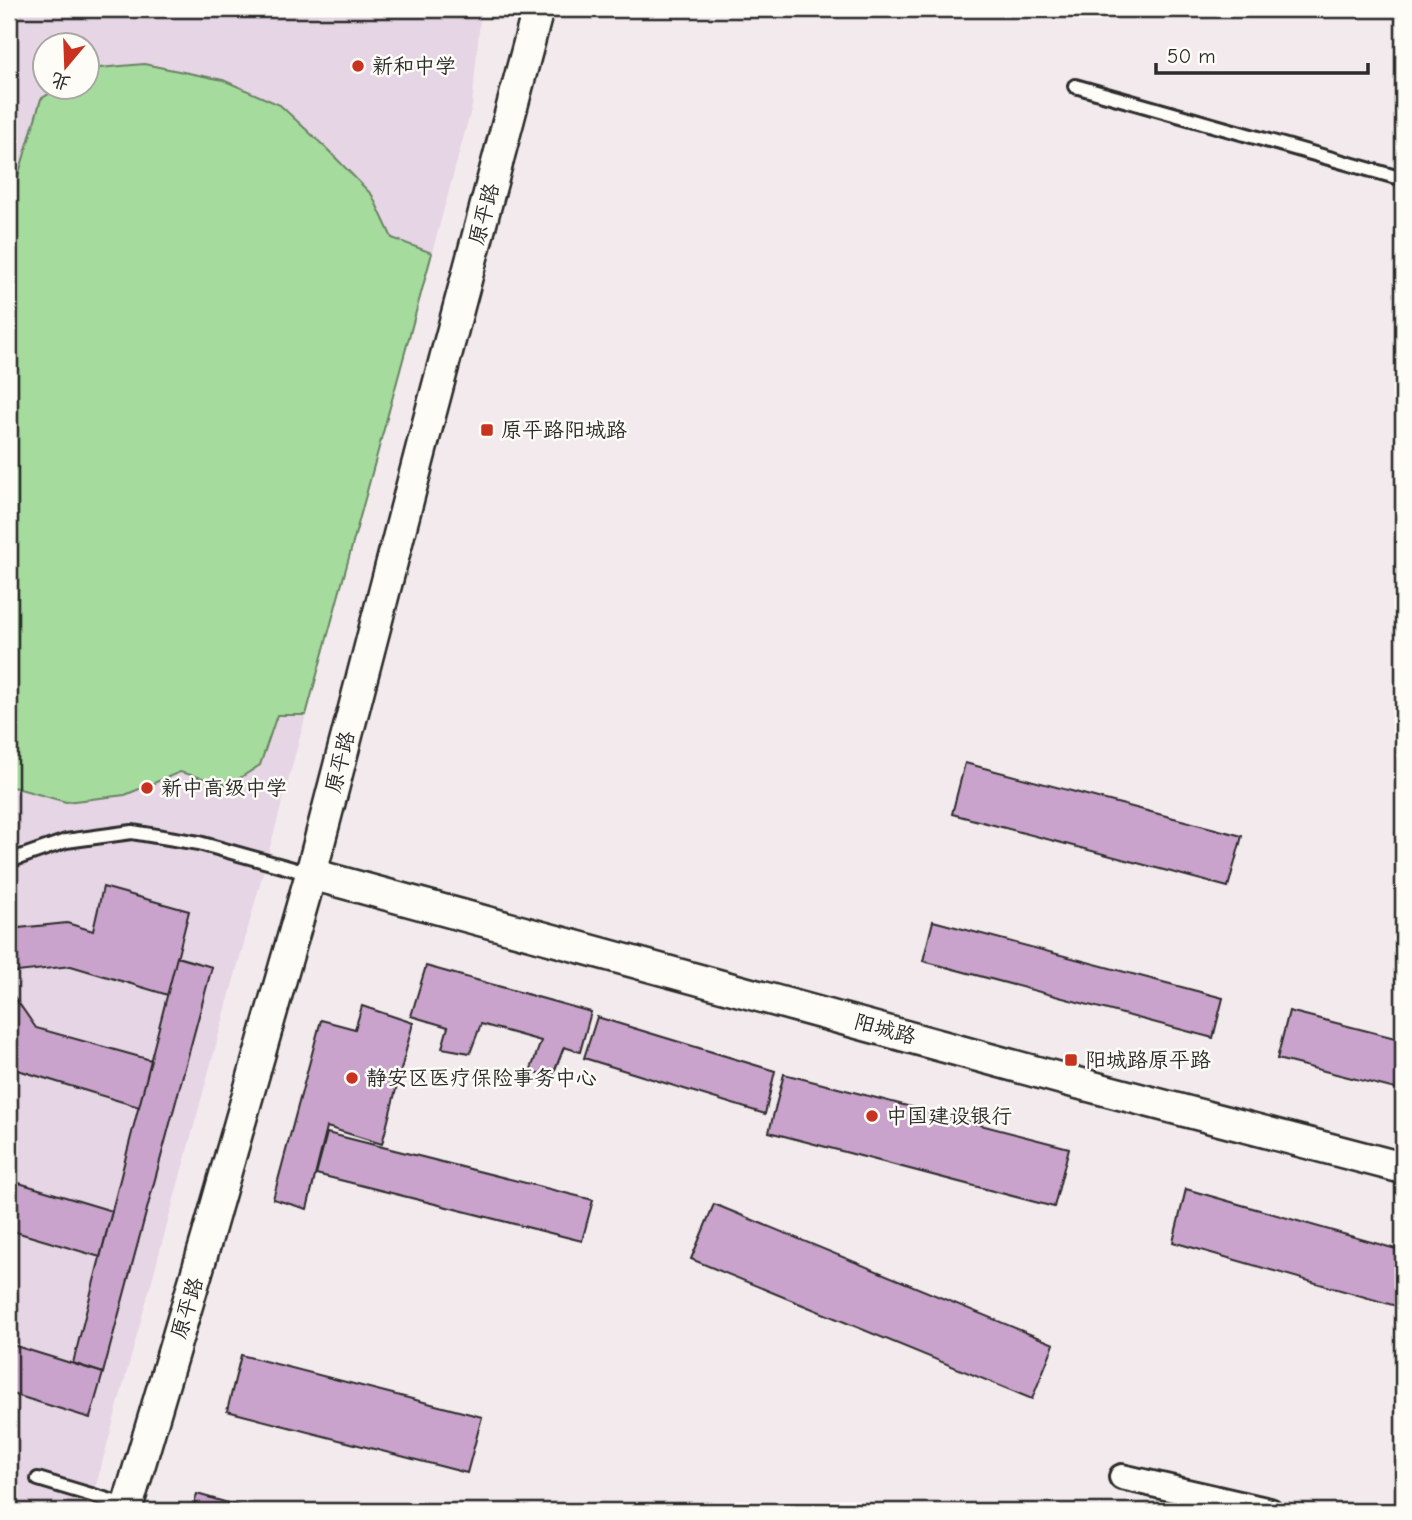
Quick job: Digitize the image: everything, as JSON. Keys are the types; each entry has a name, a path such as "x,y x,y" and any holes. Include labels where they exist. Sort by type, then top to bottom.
{"street":[{"name":"原平路","path":"127,1509 208,1238 311,874 536,11"},
{"name":"阳城路","path":"311,874 1070,1081 1403,1168"},
{"path":"1122,1477 1270,1511"}],"lane":[{"path":"1075,86 1403,179"},
{"path":"9,861 66,841 132,832 199,844 311,874"},
{"path":"38,1479 127,1509"}],"shaded area":[{"name":"新中高级中学","path":"9,9 481,9 472,106 89,1511 9,1511"}],"green space":[{"name":"新中高级中学","path":"144,64 223,80 280,105 372,195 392,238 432,253 306,715 277,715 260,765 229,785 180,772 125,795 66,802 9,786 9,207 40,102 102,102 102,68"}],"building":[{"path":"965,763 1242,836 1228,887 952,814"},
{"path":"103,887 189,911 168,995 71,966 9,973 9,929 67,923 93,931"},
{"path":"933,921 1223,998 1213,1038 923,961"},
{"path":"177,957 212,967 103,1373 73,1363"},
{"path":"426,966 591,1012 580,1052 564,1047 553,1075 530,1072 541,1041 481,1024 470,1053 442,1048 448,1027 411,1016"},
{"path":"9,989 36,1028 151,1060 139,1107 18,1070 9,1060"},
{"name":"静安区医疗保险事务中心","path":"362,1006 413,1023 382,1144 327,1127 307,1209 273,1199 321,1020 355,1029"},
{"path":"1289,1011 1403,1040 1403,1091 1277,1059"},
{"path":"597,1017 775,1071 765,1114 584,1058"},
{"path":"784,1074 1069,1148 1054,1207 769,1132"},
{"path":"327,1133 593,1200 582,1241 316,1174"},
{"path":"9,1180 112,1211 100,1257 9,1230"},
{"path":"1186,1189 1403,1251 1403,1308 1173,1242"},
{"path":"714,1204 1054,1344 1032,1399 691,1259"},
{"path":"9,1344 103,1373 90,1418 9,1393"},
{"path":"241,1355 482,1417 467,1473 227,1411"},
{"path":"197,1494 256,1511 192,1511"}],"place":[{"name":"新和中学","path":"358,66"},
{"name":"原平路阳城路","path":"487,430"},
{"name":"新中高级中学","path":"147,788"},
{"name":"阳城路原平路","path":"1071,1060"},
{"name":"静安区医疗保险事务中心","path":"352,1078"},
{"name":"中国建设银行","path":"872,1116"}]}
